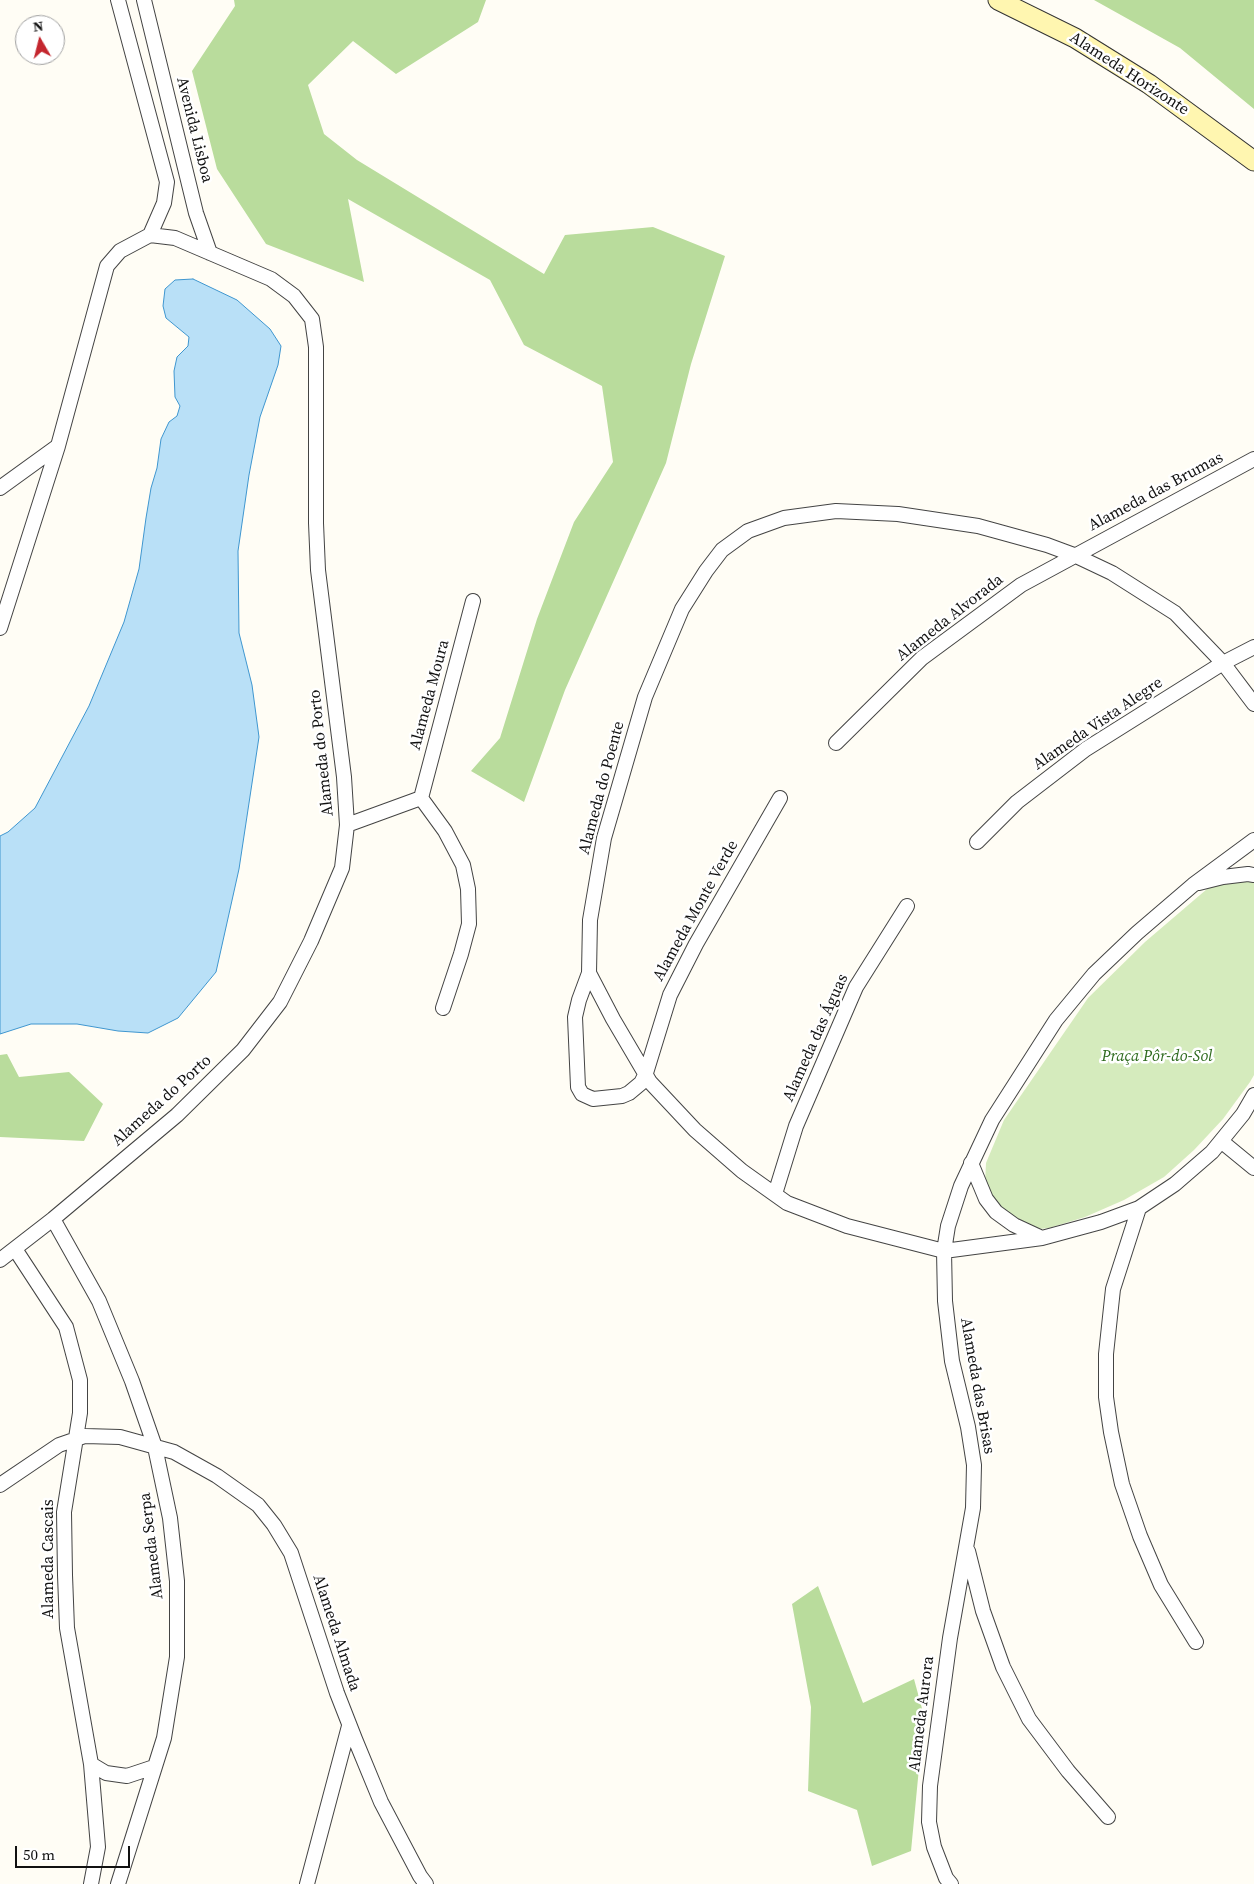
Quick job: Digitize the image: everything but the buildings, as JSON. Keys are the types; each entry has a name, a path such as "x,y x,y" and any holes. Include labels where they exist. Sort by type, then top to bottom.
{"street":[{"path":"0,628 58,446 107,266 120,251 150,235 164,203 167,182 118,0"},
{"name":"Alameda Horizonte","path":"998,0 1092,48 1149,84 1254,161"},
{"name":"Avenida Lisboa","path":"122,18 142,17 146,7"},
{"name":"Avenida Lisboa","path":"146,7 196,213 210,253"},
{"name":"Alameda do Porto","path":"0,1260 53,1219 177,1115 243,1050 280,1002 311,941 342,868 346,825 344,777 318,570 316,523 316,347 312,319 294,296 271,279 175,238 150,235"},
{"path":"0,488 58,446"},
{"name":"Alameda das Brumas","path":"1074,555 1254,459"},
{"name":"Alameda do Poente","path":"1254,704 1223,663 1175,613 1112,573 1074,555 1047,545 978,526 898,514 836,511 784,518 748,531 722,550 706,571 682,610 645,697 604,838 590,920 590,973 613,1019 650,1082 696,1130 742,1171 788,1203 847,1226 944,1251 1042,1238 1101,1222 1139,1208 1175,1184 1248,1118 1254,1096"},
{"name":"Alameda Alvorada","path":"836,742 922,658 1020,585 1074,555"},
{"name":"Alameda Moura","path":"421,798 473,602"},
{"name":"Alameda Vista Alegre","path":"977,842 1017,802 1086,749 1223,663 1254,647"},
{"path":"346,825 421,798 445,831 463,865 468,889 468,924 443,1008"},
{"name":"Alameda Monte Verde","path":"646,1074 670,996 696,944 780,798"},
{"path":"944,1251 948,1226 970,1163 992,1120 1056,1020 1094,974 1137,933 1194,885 1254,840"},
{"path":"1194,885 1224,877 1254,875"},
{"name":"Alameda das Águas","path":"775,1194 796,1126 856,987 907,906"},
{"path":"590,973 579,1000 575,1017 577,1082 580,1091 585,1096 593,1099 622,1096 641,1084 646,1074"},
{"path":"1221,1141 1254,1168"},
{"path":"970,1163 986,1199 996,1212 1014,1225 1042,1238"},
{"path":"1139,1208 1113,1289 1106,1354 1106,1397 1122,1484 1140,1536 1161,1585 1196,1642"},
{"name":"Alameda Serpa","path":"53,1219 99,1302 132,1381 155,1446 170,1518 177,1581 177,1657 164,1738 118,1884"},
{"name":"Alameda Cascais","path":"15,1249 66,1327 80,1380 80,1413 74,1440 64,1512 67,1628 91,1764 98,1847 91,1884"},
{"name":"Alameda das Brisas","path":"944,1251 945,1301 952,1361 968,1427 974,1465 973,1508 967,1545 983,1610 1003,1667 1029,1719 1068,1771 1108,1817"},
{"name":"Alameda Almada","path":"0,1485 59,1446 85,1436 120,1437 174,1452 217,1476 258,1504 274,1524 291,1553 307,1597 334,1685 350,1726 381,1802 426,1884"},
{"name":"Alameda Aurora","path":"951,1884 946,1878 934,1847 929,1822 930,1786 950,1638 967,1545"},
{"path":"307,1884 350,1726"},
{"path":"91,1764 106,1773 126,1776 154,1767"}],"green space":[{"path":"234,0 486,0 478,22 396,74 353,41 308,85 324,134 357,160 544,274 565,235 653,227 725,256 691,364 666,463 565,690 524,802 471,771 500,738 537,619 574,522 613,462 602,386 524,345 490,280 348,199 364,282 266,244 217,169 192,71 235,6"},
{"path":"1094,0 1254,0 1254,109 1180,48"},
{"name":"Praça Pôr-do-Sol","path":"1229,882 1254,882 1254,1075 1250,1082 1223,1119 1194,1150 1164,1177 1124,1200 1085,1217 1049,1228 1030,1230 994,1205 985,1184 986,1163 1004,1120 1088,998 1145,942 1207,889"},
{"path":"7,1054 19,1077 69,1072 103,1104 84,1141 0,1137 0,1055"},
{"path":"818,1586 863,1703 914,1679 924,1716 911,1851 872,1866 857,1810 808,1791 811,1707 792,1604"}],"water":[{"path":"193,279 237,300 270,329 281,346 278,365 260,417 238,551 239,633 252,685 259,737 239,869 216,972 178,1018 148,1033 118,1031 77,1024 31,1024 0,1034 0,836 8,832 35,808 89,706 124,622 139,569 151,488 157,468 161,439 169,422 177,416 180,406 175,397 174,371 177,357 188,346 189,337 166,318 163,306 165,289 175,280"}]}
